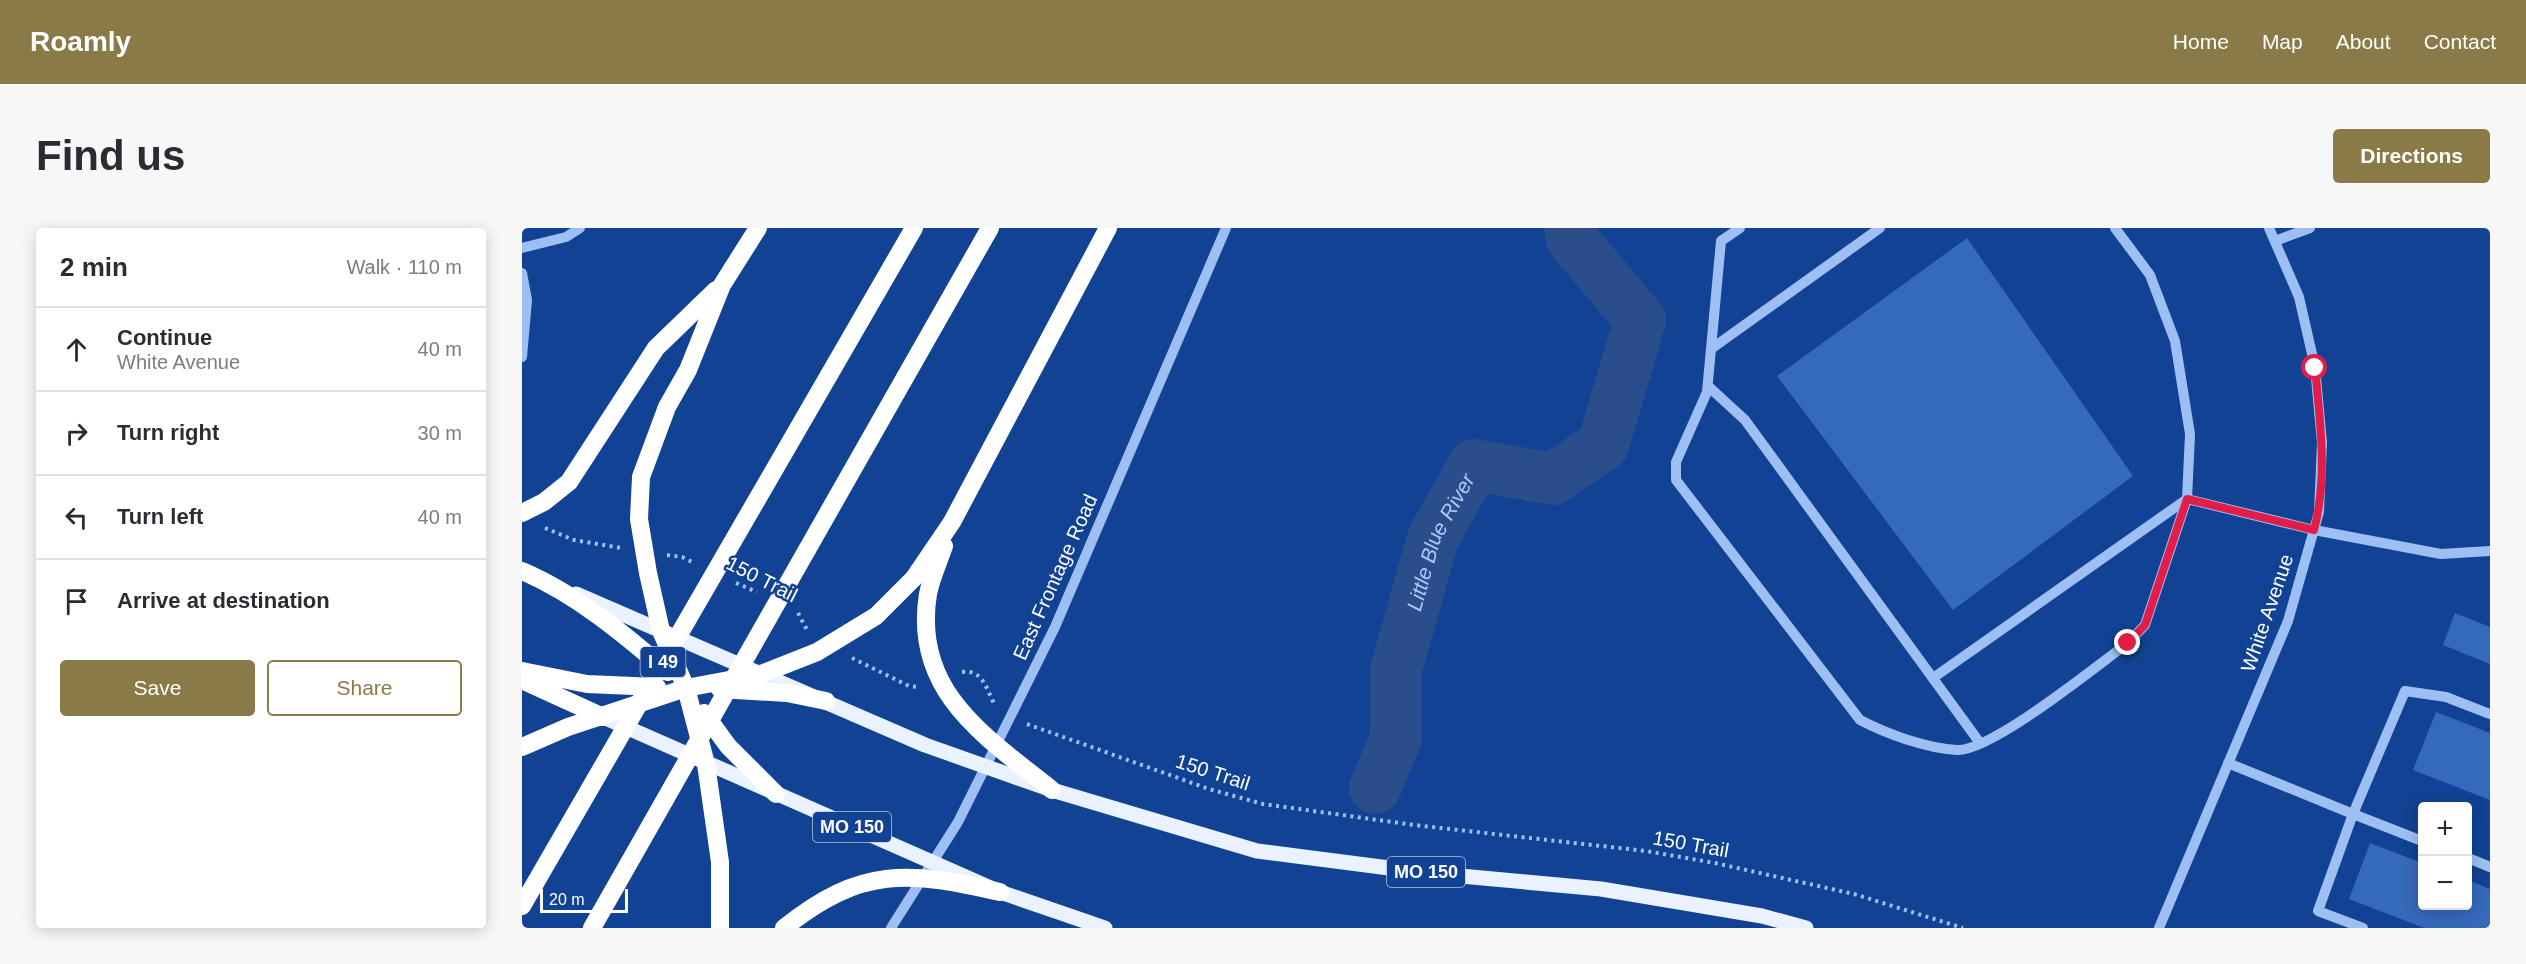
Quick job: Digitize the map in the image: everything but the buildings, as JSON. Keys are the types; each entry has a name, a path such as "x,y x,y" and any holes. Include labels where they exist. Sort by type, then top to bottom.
{"highway":[{"path":"720,928 720,862 706,764 686,688 661,630 648,573 639,519 641,477 667,407 688,370 722,285 758,228"},
{"name":"I 49","path":"522,906 914,228"},
{"path":"592,928 990,228"},
{"path":"522,747 536,739 686,688 761,674 830,645 876,616 914,578 952,522 1108,228"},
{"path":"522,513 544,502 569,482 656,348 722,285"},
{"path":"952,522 928,591 926,614 931,661 955,707 974,728 1052,790"},
{"name":"MO 150","path":"522,571 540,579"},
{"path":"540,579 623,634 686,688 728,746 776,794"},
{"path":"522,671 587,684 757,690 826,701"},
{"name":"MO 150","path":"522,680 603,717"},
{"path":"784,928 829,896 856,884 879,879 910,876 930,878 1000,892"}],"main road":[{"name":"MO 150","path":"540,579 925,745 1052,790 1257,851 1428,873 1601,889 1762,916 1806,928"},
{"name":"MO 150","path":"603,717 1000,892 1105,928"}],"street":[{"path":"522,248 555,240 580,228"},
{"name":"East Frontage Road","path":"891,928 958,822 1055,627 1226,228"},
{"path":"1740,228 1721,241 1708,386 1676,462 1676,480 1860,720 1889,734 1958,750 2000,736 2128,643 2145,625 2187,499 2190,434 2175,341 2150,274 2115,228"},
{"path":"1711,350 1880,228"},
{"name":"White Avenue","path":"2159,928 2288,621 2319,512 2322,443 2315,368 2299,297 2269,228"},
{"path":"2275,241 2310,228"},
{"path":"522,273 527,300 522,357"},
{"path":"1708,386 1745,420 1980,743"},
{"path":"1933,678 2187,499 2314,530 2441,554 2490,551"},
{"path":"2363,928 2318,911 2353,814 2405,691 2446,697 2490,714"},
{"path":"2228,763 2418,839"},
{"path":"2472,860 2490,867"}],"path":[{"name":"150 Trail","path":"543,527 574,540 682,557 703,567"},
{"name":"150 Trail","path":"734,582 765,596"},
{"name":"150 Trail","path":"796,611 805,628 830,645 861,664 909,686 919,687 964,671 973,671 981,676 1001,712"},
{"name":"150 Trail","path":"1018,719 1209,789 1263,804 1414,825 1646,851 1715,863 1854,894 1963,928"}],"waterway":[{"name":"Little Blue River","path":"1375,788 1396,738 1396,670 1433,538 1474,465 1553,479 1603,445 1640,320 1572,239 1570,228"}],"route":[{"path":"2128,643 2145,625 2187,499 2314,530 2319,512 2322,443 2315,368"}]}
